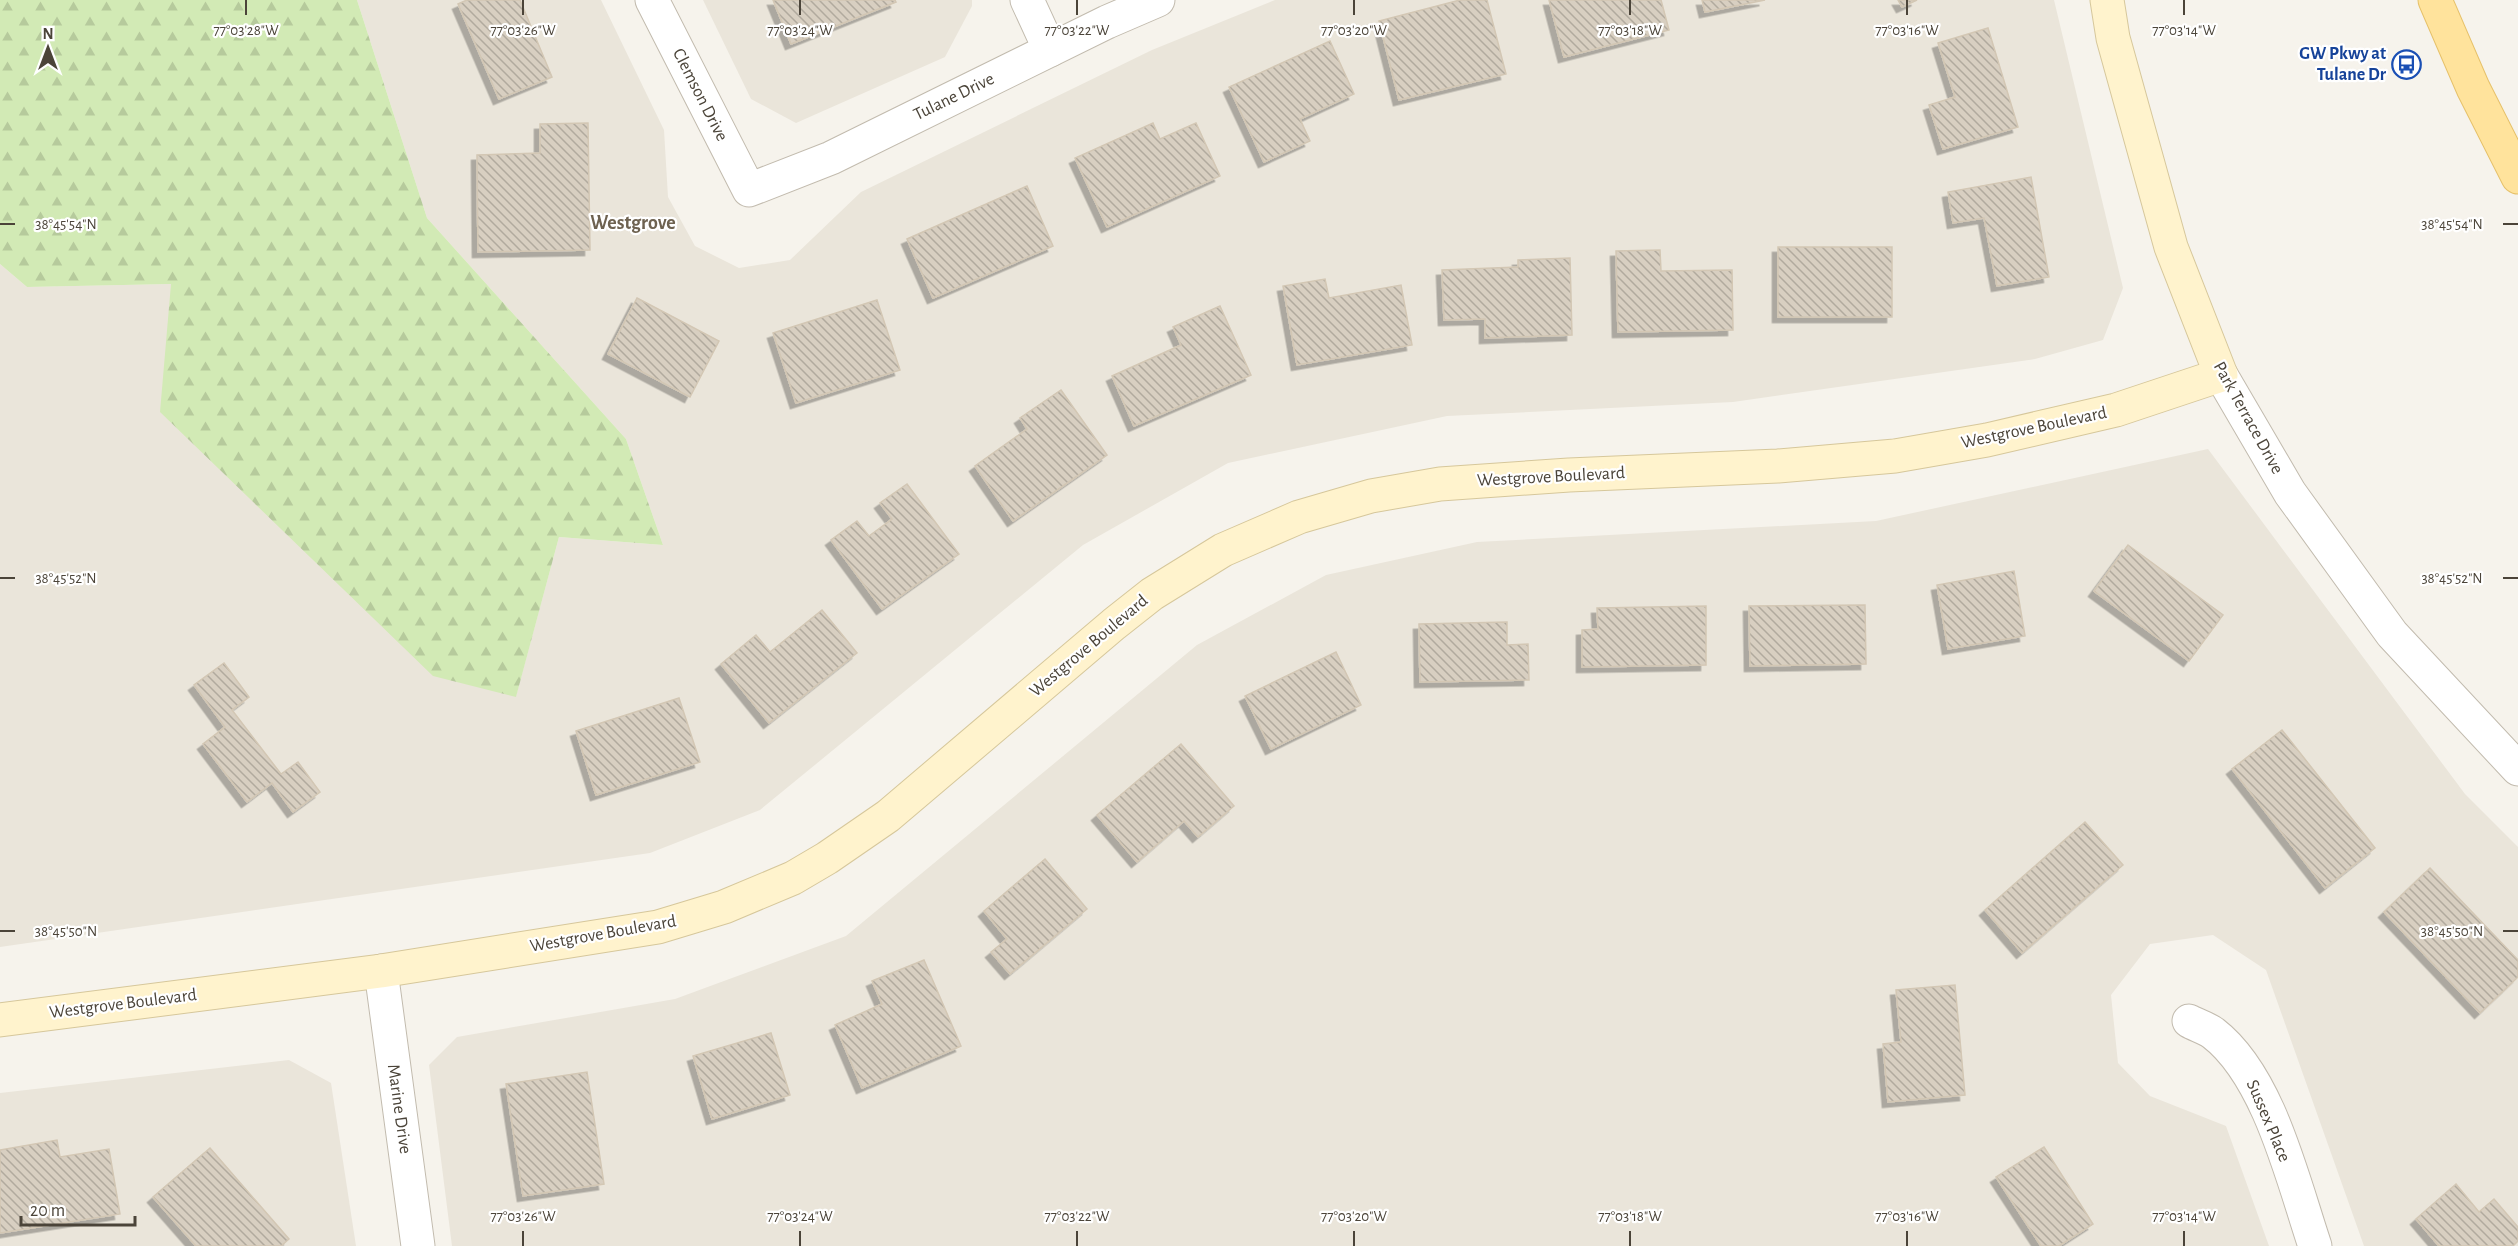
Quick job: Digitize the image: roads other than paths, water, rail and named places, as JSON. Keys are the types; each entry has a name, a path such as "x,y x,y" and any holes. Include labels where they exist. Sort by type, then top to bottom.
{"main road":[{"path":"2435,0 2473,88 2518,177"}],"street":[{"name":"Clemson Drive","path":"652,0 749,190"},
{"path":"1027,0 1050,50"},
{"name":"Tulane Drive","path":"749,190 831,158 1050,50 1158,0"},
{"name":"Park Terrace Drive","path":"2107,0 2113,38 2171,247 2221,375 2290,493 2392,634 2518,769"},
{"name":"Westgrove Boulevard","path":"0,1020 381,971 658,927 724,908 793,878 827,858 888,816 1152,594 1223,550 1299,517 1371,496 1440,484 1569,475 1778,466 1894,456 1987,440 2116,410 2221,375"},
{"name":"Marine Drive","path":"381,971 418,1246"},
{"name":"Sussex Place","path":"2188,1021 2213,1033 2237,1058 2255,1084 2275,1126 2315,1246"}],"place":[{"name":"GW Pkwy at Tulane Dr","path":"2407,64"}],"district":[{"name":"Westgrove","path":"633,223"}]}
